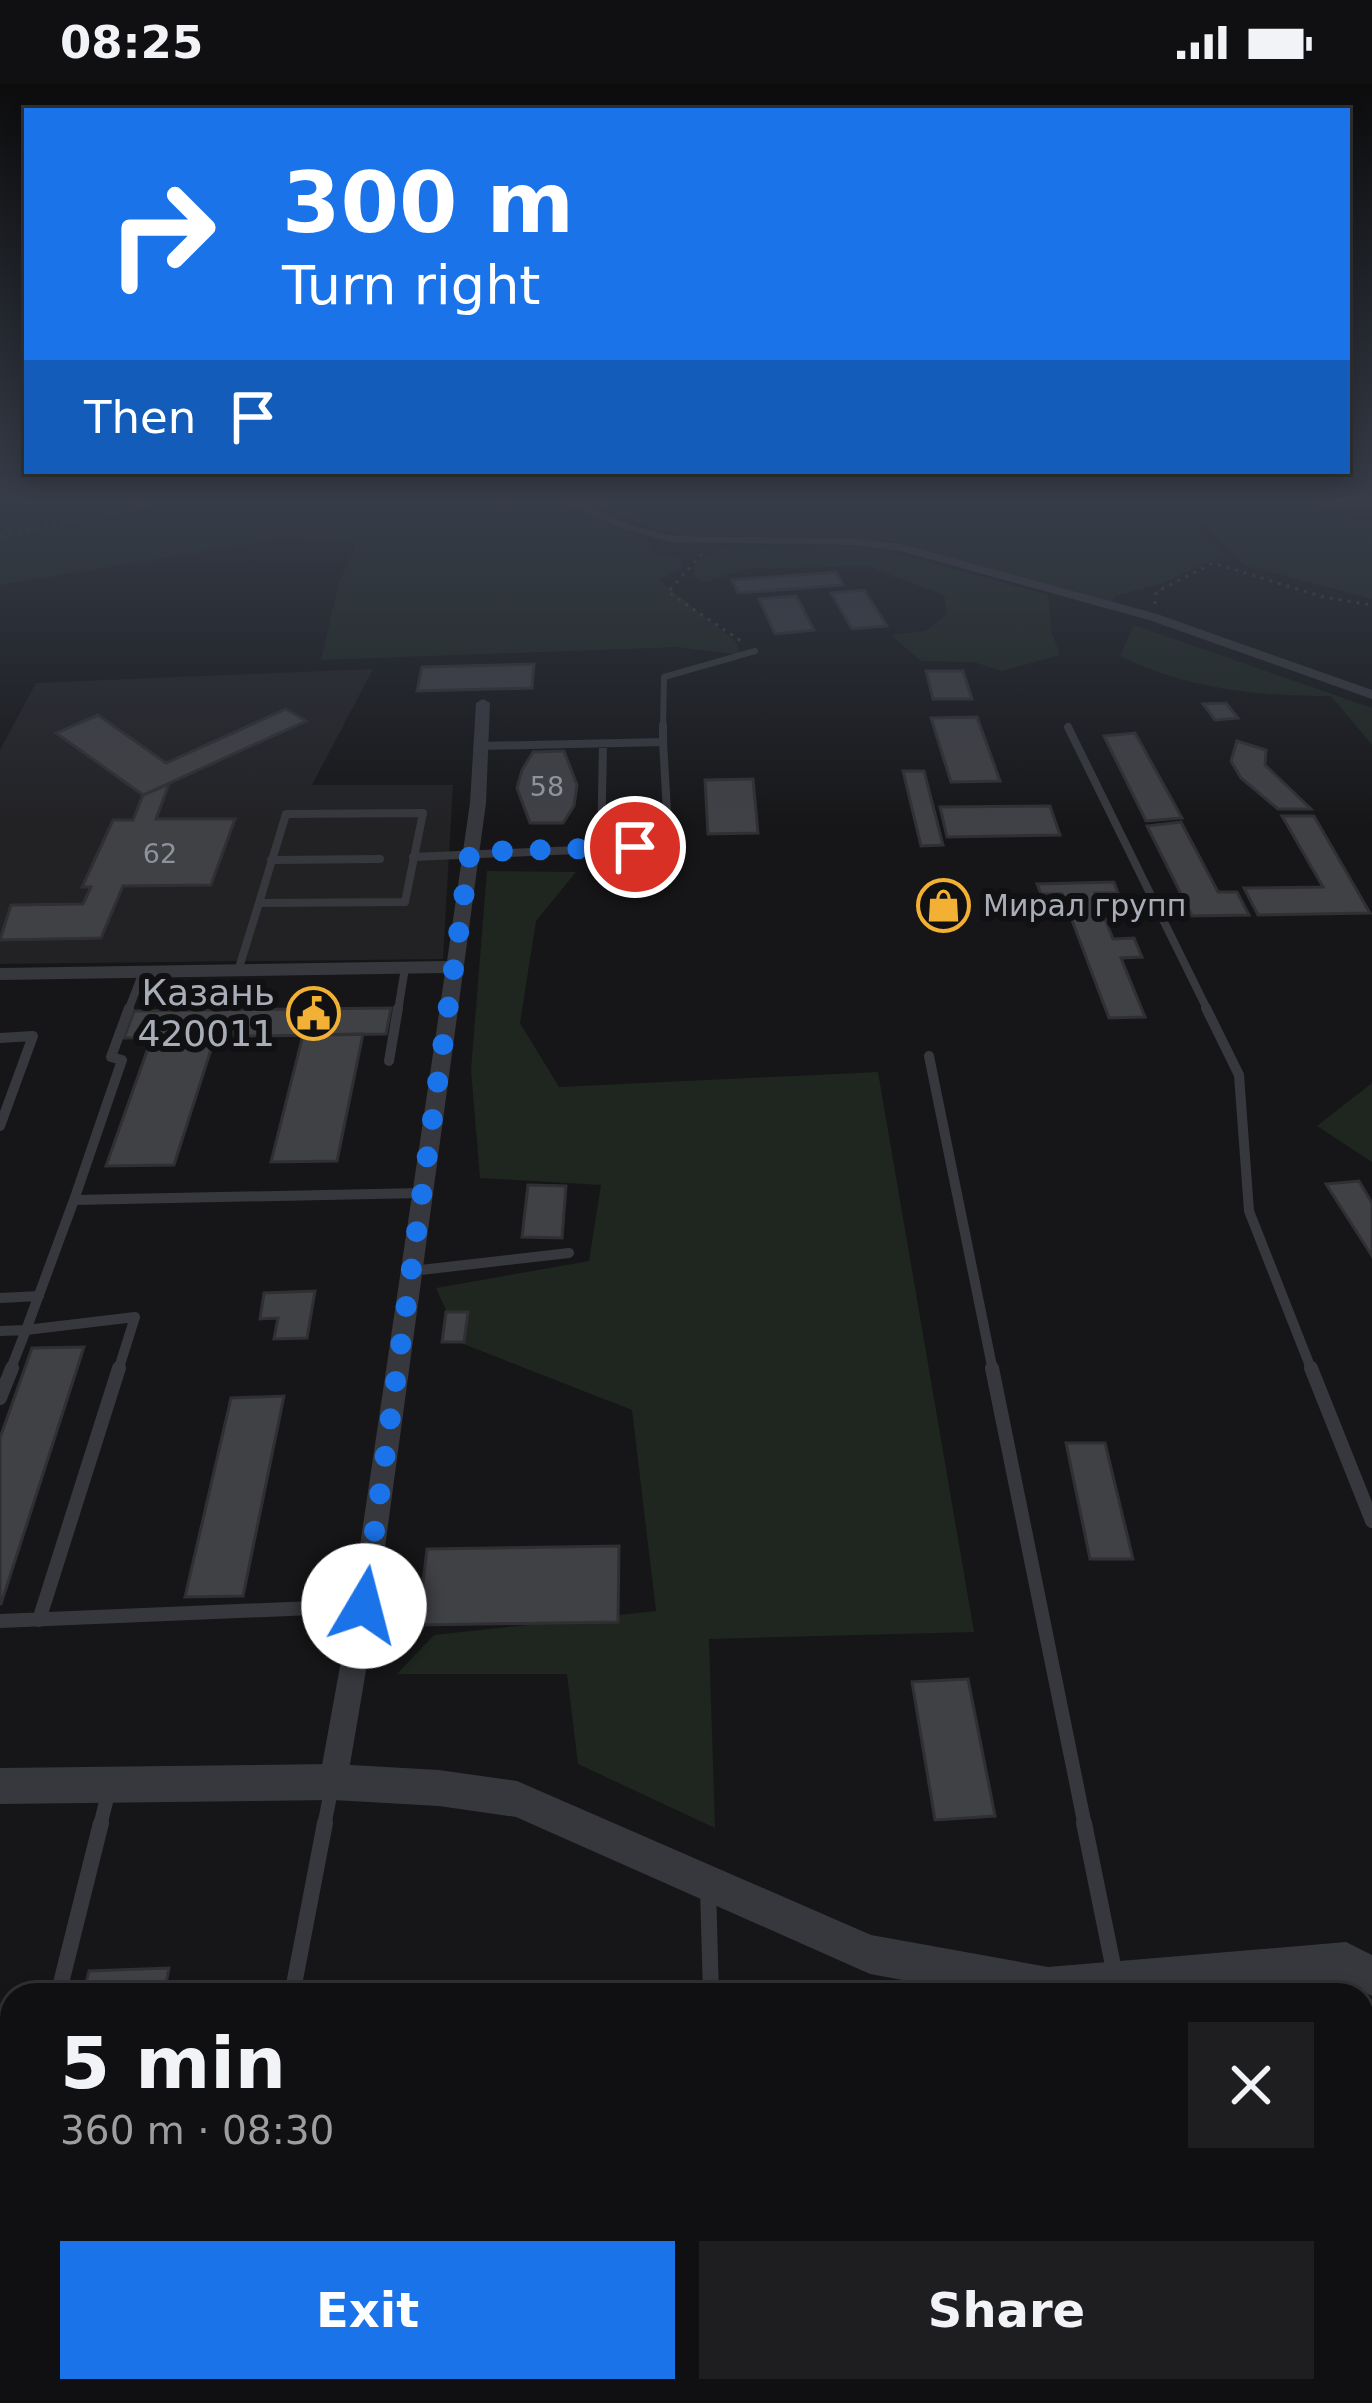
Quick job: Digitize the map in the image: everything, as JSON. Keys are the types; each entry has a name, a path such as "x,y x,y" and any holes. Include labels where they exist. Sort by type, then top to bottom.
{"street":[{"path":"1136,612 1372,695"},
{"path":"332,1782 364,1606 454,967 483,703"},
{"path":"0,974 454,967"},
{"path":"0,1786 332,1782 439,1787 517,1799 870,1954 1026,1983"},
{"path":"1170,1983 1363,1965"}],"lane":[{"path":"413,857 669,846 664,677 755,651"},
{"path":"1068,727 1239,1076 1249,1211 1372,1521"},
{"path":"481,746 663,742"},
{"path":"601,848 603,744"},
{"path":"238,970 258,903 286,814 422,813 406,902 258,903"},
{"path":"272,860 380,859"},
{"path":"389,1061 406,968"},
{"path":"0,1398 122,1060 111,1057 143,972"},
{"path":"0,1038 33,1036 0,1126"},
{"path":"929,1056 1116,1983"},
{"path":"74,1200 422,1193"},
{"path":"410,1271 569,1252"},
{"path":"0,1298 39,1296"},
{"path":"0,1331 135,1317 39,1620"},
{"path":"0,1622 364,1606"},
{"path":"294,1983 332,1782"},
{"path":"61,1983 110,1786"},
{"path":"708,1879 711,1983"}],"path":[{"path":"698,612 755,651"},
{"path":"1153,617 1154,612"}],"shaded area":[{"path":"332,612 699,612 736,642 740,655 678,647 321,660"},
{"path":"1049,612 1060,655 1002,671 974,662 921,661 891,635 926,631 947,614"},
{"path":"1134,625 1372,708 1372,745 1331,696 1223,688 1171,676 1120,656"},
{"path":"373,669 312,785 453,785 443,959 0,964 0,750 36,683"},
{"path":"487,871 576,872 536,921 520,1023 559,1087 878,1072 974,1632 709,1639 715,1828 578,1764 567,1674 397,1674 434,1635 656,1611 632,1410 461,1343 436,1288 589,1261 601,1185 480,1178 471,1070"},
{"path":"1372,1083 1372,1162 1317,1126"}],"building":[{"path":"765,612 805,612 814,630 775,634"},
{"path":"842,612 878,612 887,626 852,629"},
{"path":"534,664 532,688 417,691 422,667"},
{"path":"926,671 963,671 972,699 933,699"},
{"path":"1226,703 1238,718 1215,720 1203,704"},
{"path":"286,709 306,721 143,795 56,733 98,715 166,763"},
{"path":"977,717 1000,781 951,782 931,718"},
{"path":"1135,733 1182,818 1146,821 1104,736"},
{"path":"1237,741 1266,750 1265,765 1311,809 1278,809 1241,778 1231,761"},
{"path":"564,751 577,785 574,806 563,823 530,823 517,788 522,770 533,752"},
{"path":"903,771 924,771 943,845 921,846"},
{"path":"753,779 758,833 708,834 705,780"},
{"path":"169,784 156,819 235,819 211,885 123,886 101,938 0,940 11,905 83,904 91,887 82,887 113,820 133,820 143,795"},
{"path":"1050,806 1060,835 947,837 940,807"},
{"path":"1282,816 1314,816 1370,913 1258,915 1244,888 1323,887"},
{"path":"1181,822 1218,892 1237,892 1249,915 1192,916 1147,826"},
{"path":"1114,882 1118,893 1095,893 1113,939 1134,938 1142,957 1121,958 1145,1017 1109,1018 1062,894 1041,894 1037,884"},
{"path":"391,1008 386,1034 124,1038 134,1011"},
{"path":"363,1034 337,1161 271,1162 303,1035"},
{"path":"152,1037 215,1037 174,1165 106,1166"},
{"path":"1359,1181 1372,1203 1372,1256 1326,1184"},
{"path":"528,1185 566,1186 562,1238 522,1237"},
{"path":"315,1291 307,1338 274,1339 278,1318 260,1319 264,1293"},
{"path":"446,1312 468,1312 464,1342 442,1342"},
{"path":"84,1347 0,1604 0,1438 32,1348"},
{"path":"284,1396 243,1596 185,1597 231,1398"},
{"path":"1066,1443 1105,1443 1133,1559 1090,1559"},
{"path":"619,1546 618,1622 418,1625 427,1549"},
{"path":"968,1679 995,1816 935,1820 912,1682"},
{"path":"169,1968 166,1983 86,1983 89,1971"}],"place":[{"name":"Мирал групп","path":"944,905"},
{"name":"Казань 420011","path":"314,1013"}],"route":[{"path":"364,1606 470,852 635,847"}]}
